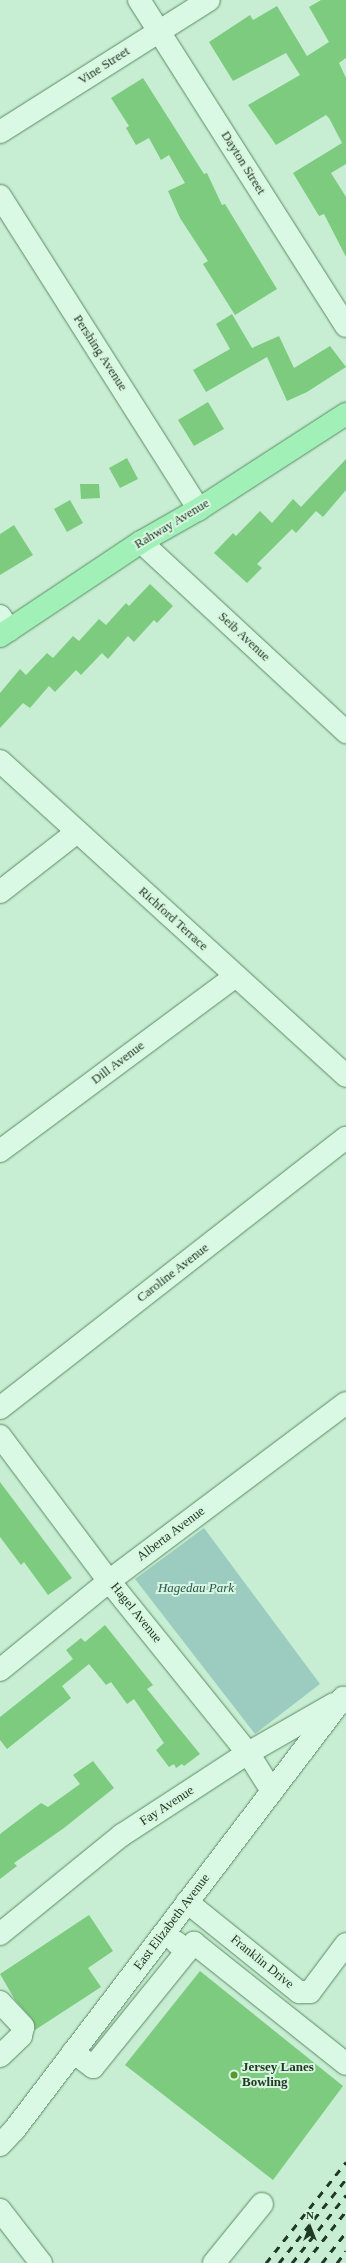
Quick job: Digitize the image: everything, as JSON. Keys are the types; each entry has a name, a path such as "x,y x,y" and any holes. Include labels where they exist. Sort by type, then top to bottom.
{"main road":[{"name":"Rahway Avenue","path":"3,628 141,542 199,509 346,414"}],"street":[{"name":"Dayton Street","path":"139,0 346,326"},
{"name":"Vine Street","path":"0,132 209,0"},
{"name":"Pershing Avenue","path":"0,196 199,509"},
{"name":"Seib Avenue","path":"141,542 346,732"},
{"name":"Richford Terrace","path":"0,761 346,1076"},
{"path":"0,892 77,832"},
{"name":"Dill Avenue","path":"0,1151 236,976"},
{"name":"Caroline Avenue","path":"0,1408 346,1138"},
{"name":"Alberta Avenue","path":"0,1670 110,1581 346,1403"},
{"name":"Hagel Avenue","path":"0,1436 110,1581 248,1753 272,1791"},
{"name":"Fay Avenue","path":"0,1934 122,1835 248,1753 344,1697"},
{"name":"East Elizabeth Avenue","path":"0,2145 165,1932 195,1908 272,1791 344,1697"},
{"path":"73,2052 93,2067 191,1947 195,1908"},
{"name":"Franklin Drive","path":"195,1908 299,1992 310,1992 346,1944"},
{"path":"165,1932 191,1947 346,2064"},
{"path":"0,2002 23,2027 21,2036 0,2056"},
{"path":"214,2263 262,2204"},
{"path":"0,2210 41,2263"}],"green space":[{"name":"Hagedau Park","path":"204,1528 320,1684 255,1734 135,1579"}],"building":[{"path":"321,0 346,0 346,58 339,63 346,78 346,164 331,173 346,197 346,257 324,214 319,216 293,173 342,143 329,118 326,115 276,145 248,105 300,75 286,53 233,81 209,42 250,15 253,20 277,6 307,56 329,42 309,7"},
{"path":"143,78 204,174 207,173 222,205 225,204 277,289 235,315 203,264 208,261 180,218 168,191 185,183 169,155 161,160 149,138 136,145 126,128 129,126 111,98"},
{"path":"232,314 252,348 279,336 294,368 330,346 346,367 307,392 287,401 267,357 206,392 193,370 230,349 216,324"},
{"path":"208,402 224,429 194,446 178,420"},
{"path":"127,458 138,479 120,488 109,468"},
{"path":"346,459 346,490 323,517 316,511 296,533 292,529 257,564 262,568 247,583 214,553 233,533 236,536 260,511 272,523 293,499 301,507"},
{"path":"80,484 99,484 100,498 81,499"},
{"path":"70,500 83,523 67,532 54,509"},
{"path":"14,525 33,555 0,575 0,534"},
{"path":"150,584 173,606 157,623 154,620 134,642 128,636 108,659 102,653 81,675 76,670 55,692 49,686 30,708 23,703 0,728 0,693 20,669 26,675 47,653 53,658 73,636 79,641 99,619 106,625 126,603 129,606"},
{"path":"0,1482 72,1578 48,1595 24,1562 21,1565 0,1537"},
{"path":"105,1625 153,1685 147,1689 200,1754 184,1766 182,1764 176,1768 174,1764 169,1767 156,1750 164,1743 134,1699 127,1704 111,1682 106,1685 89,1664 62,1686 71,1698 7,1749 0,1740 0,1717 73,1659 66,1650 81,1638 85,1642"},
{"path":"93,1761 114,1788 64,1828 14,1863 17,1866 0,1879 0,1834 41,1803 48,1807 80,1784 73,1775"},
{"path":"89,1915 113,1951 88,1968 101,1987 35,2030 32,2019 15,2000 0,1974"},
{"name":"Jersey Lanes Bowling","path":"200,1971 343,2086 273,2180 125,2065"}],"railway":[{"path":"266,2263 346,2162"},
{"path":"279,2263 346,2179"},
{"path":"292,2263 346,2195"},
{"path":"305,2263 346,2211"},
{"path":"322,2263 346,2232"},
{"path":"337,2263 346,2251"}],"place":[{"name":"Jersey Lanes Bowling","path":"234,2075"}]}
